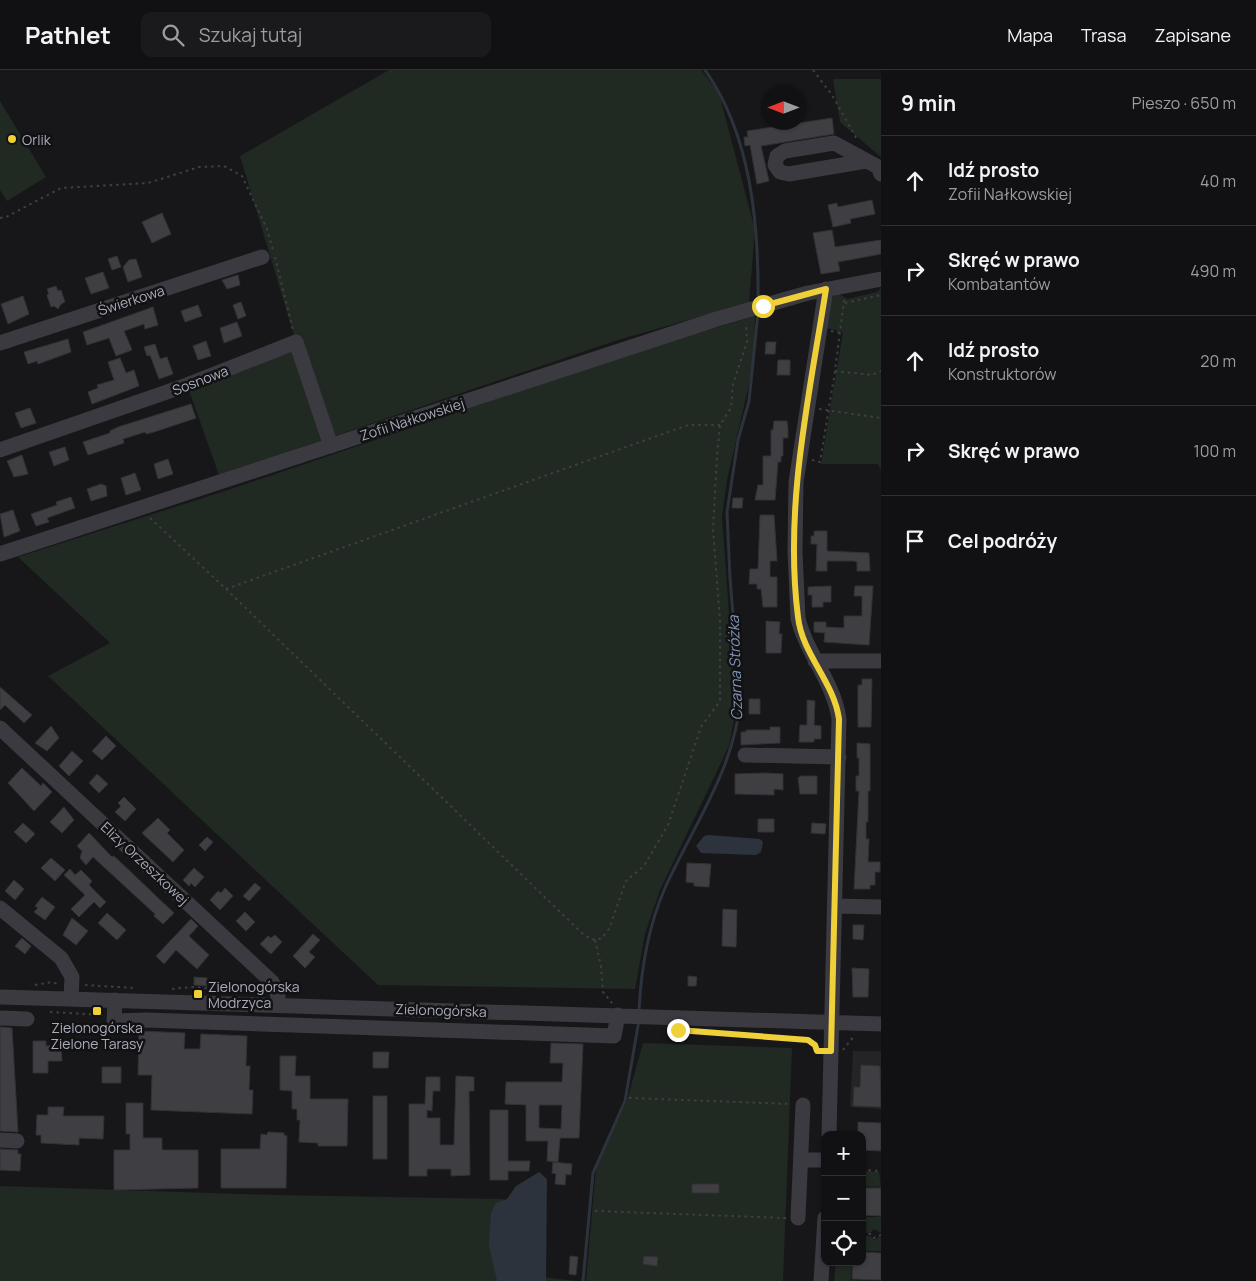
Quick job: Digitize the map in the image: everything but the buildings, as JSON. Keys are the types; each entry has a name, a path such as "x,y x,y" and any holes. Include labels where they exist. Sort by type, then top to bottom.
{"street":[{"path":"866,161 789,174 780,172 775,164 776,156 785,151 834,143 878,167 881,174"},
{"name":"Świerkowa","path":"0,343 262,257"},
{"name":"Zofii Nałkowskiej","path":"0,554 754,308 834,288 881,279"},
{"path":"829,1131 839,757 837,707 802,634 798,618 795,512 799,458 807,406 834,288"},
{"path":"296,342 330,446"},
{"name":"Sosnowa","path":"0,450 180,388 296,342"},
{"path":"815,661 881,661"},
{"name":"Elizy Orzeszkowej","path":"0,728 272,982 278,995 268,1024"},
{"path":"744,755 839,757"},
{"path":"836,906 881,907"},
{"path":"0,908 47,945 66,964 72,977 71,999"},
{"name":"Zielonogórska","path":"0,997 881,1024"},
{"path":"115,1000 114,1021 268,1024 614,1036 623,1016"},
{"path":"374,1028 375,1008"},
{"path":"526,1033 527,1013"},
{"path":"0,1018 27,1019"},
{"path":"798,1218 803,1105"},
{"path":"0,1140 17,1141"},
{"path":"801,1160 821,1160"},
{"path":"820,1281 825,1221"}],"path":[{"path":"813,70 832,95 865,154 866,161"},
{"path":"0,218 6,217 61,188 148,183 199,167 224,166 242,176 268,229 296,342"},
{"path":"834,288 845,303"},
{"path":"845,303 881,295"},
{"path":"799,458 820,462 841,333 840,320 845,303"},
{"path":"144,507 150,519 226,589 584,936 595,940 602,938 608,929 626,881 644,866 668,825 701,727 720,701 720,621 713,529 720,425 731,408 733,384 747,342 754,308"},
{"path":"835,371 872,375 881,371"},
{"path":"807,406 828,411 881,418"},
{"path":"226,589 688,425 720,425"},
{"path":"595,940 601,966 603,992 623,1016"},
{"path":"687,1031 808,1040 815,1045 817,1051 842,1051 854,1035"},
{"path":"629,1098 803,1105"},
{"path":"866,1170 881,1171"},
{"path":"595,1212 798,1218"},
{"path":"866,1234 871,1234 874,1238 879,1235"}],"shaded area":[{"path":"389,70 701,70 719,93 755,230 749,303 621,339 219,475 187,385 296,342 240,156"},
{"path":"833,79 881,79 881,157 840,122"},
{"name":"Orlik","path":"0,101 46,177 7,201 0,190"},
{"path":"881,288 881,470 878,464 821,464 843,332 826,328 830,297 840,294 847,299 877,292"},
{"path":"755,316 754,362 727,480 722,517 736,710 729,746 660,890 645,934 635,989 378,985 48,676 110,643 18,557 228,490 634,352"},
{"path":"704,836 760,839 763,842 761,852 756,855 701,853 696,846"},
{"path":"643,1043 792,1048 783,1281 586,1281 596,1168 627,1100"},
{"path":"853,1051 881,1051 881,1109 850,1107"},
{"path":"866,1171 879,1172 881,1187 866,1186"},
{"path":"539,1172 547,1179 546,1281 497,1281 489,1246 491,1213 496,1203 507,1199 516,1186"},
{"path":"0,1186 275,1195 503,1199 532,1276 577,1281 0,1281"},
{"path":"866,1217 881,1217 881,1233 874,1229 870,1233 866,1232"},
{"path":"866,1236 870,1236 874,1240 881,1236 881,1251 866,1251"},
{"path":"836,1266 852,1266 851,1280 876,1281 834,1281"}],"waterway":[{"name":"Czarna Stróżka","path":"705,70 721,95 733,123 749,181 757,242 758,302"},
{"name":"Czarna Stróżka","path":"639,1011 646,948 659,903 711,797 730,750 736,726 740,701 730,578 727,512 738,440 749,401 758,313"},
{"name":"Czarna Stróżka","path":"583,1281 593,1173 625,1101 639,1020"}],"place":[{"name":"Orlik","path":"12,139"},
{"name":"Zielonogórska Modrzyca","path":"198,994"},
{"name":"Zielonogórska Zielone Tarasy","path":"97,1011"}],"route":[{"path":"678,1030 735,1036 808,1040 815,1045 817,1051 831,1051 836,906 839,719 832,694 802,634 798,618 795,551 796,482 826,289 763,306"}]}
